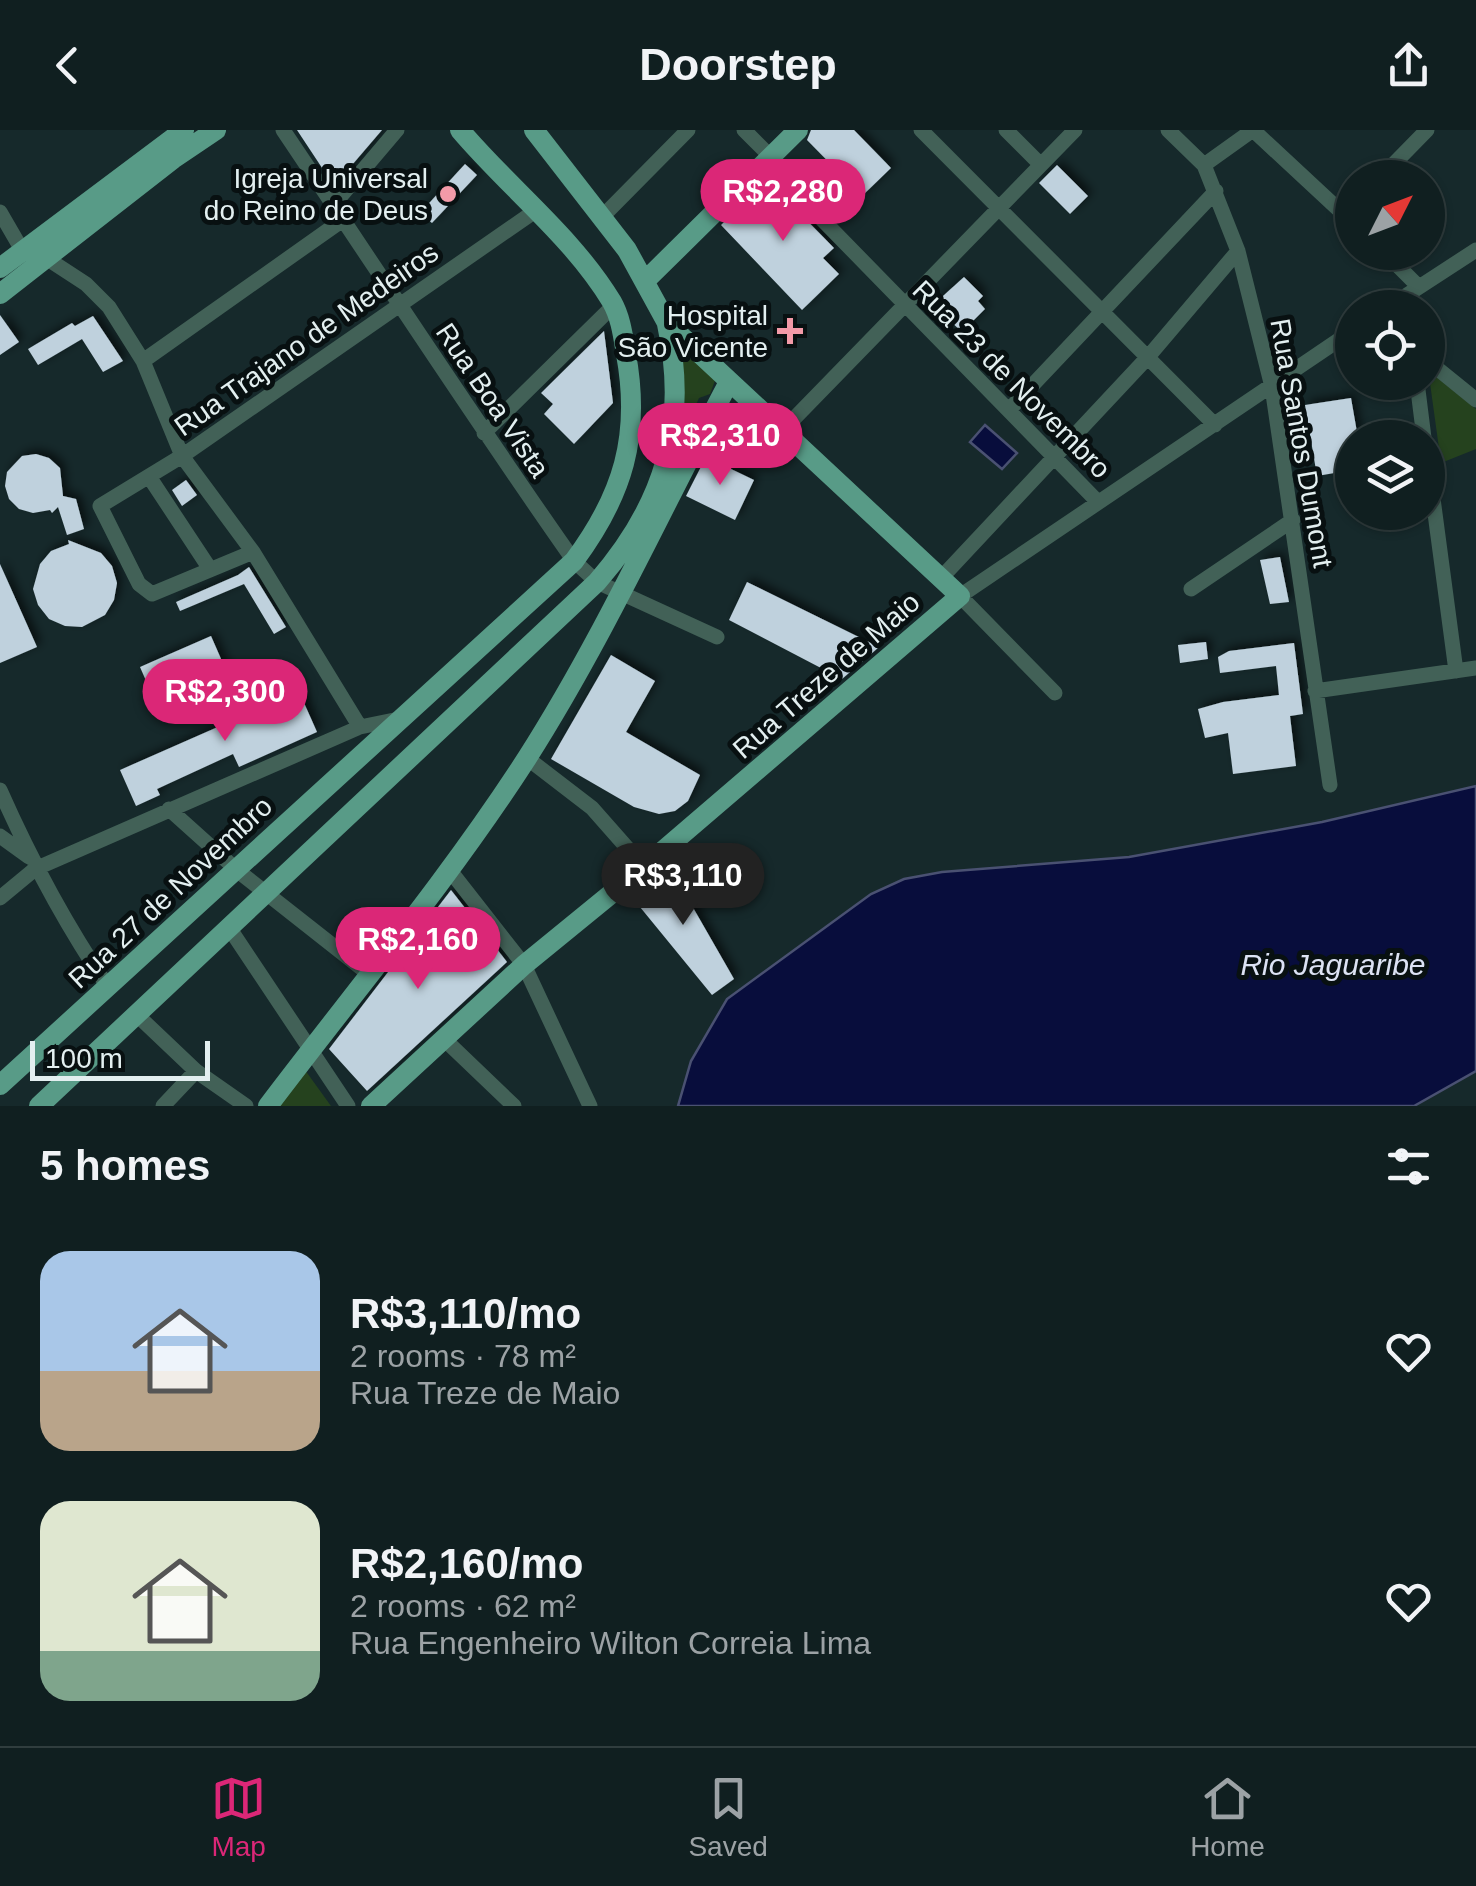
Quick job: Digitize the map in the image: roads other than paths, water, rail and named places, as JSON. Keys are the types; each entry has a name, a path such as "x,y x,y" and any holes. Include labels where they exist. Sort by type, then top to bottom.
{"main road":[{"path":"168,152 184,130"},
{"path":"0,268 32,251 168,152 216,130"},
{"name":"Rua 27 de Novembro","path":"0,1085 574,562 617,489 633,412 628,366 614,305 538,209 460,130"},
{"path":"39,1106 597,582 654,499 666,468 676,386 666,322 646,280 603,216 534,130"},
{"path":"646,280 798,130"},
{"path":"0,294 32,251"},
{"path":"666,322 960,596"},
{"path":"268,1106 370,974 527,758 624,592 672,489 729,382"},
{"name":"Rua Treze de Maio","path":"371,1106 524,965 960,596"}],"street":[{"name":"Rua Boa Vista","path":"284,130 574,562 597,582 717,636"},
{"path":"335,203 396,130"},
{"path":"603,216 688,130"},
{"name":"Rua 23 de Novembro","path":"744,130 904,306 1098,502"},
{"path":"922,130 1215,426"},
{"path":"1006,130 1041,165"},
{"path":"783,430 1075,130"},
{"name":"Rua Santos Dumont","path":"1168,130 1204,166 1216,191 1238,251 1272,388 1330,786"},
{"path":"1204,166 1253,130 1335,201"},
{"path":"1398,160 1427,130"},
{"path":"1009,410 1216,191"},
{"name":"Rua Trajano de Medeiros","path":"210,569 152,594 139,584 100,506 150,478 538,209"},
{"path":"0,212 32,251 100,295 143,361 182,456 253,552 360,727"},
{"path":"143,361 344,220"},
{"path":"1414,290 1476,250"},
{"path":"942,576 1148,357 1238,251"},
{"path":"1402,270 1418,286"},
{"path":"484,433 614,305"},
{"name":"Rua Treze de Maio","path":"960,596 1335,344"},
{"path":"1445,375 1476,400"},
{"path":"150,478 210,569 253,552"},
{"path":"1190,589 1293,520"},
{"path":"1437,530 1456,671"},
{"path":"960,596 1054,692"},
{"path":"1315,691 1476,668"},
{"path":"0,898 32,863 360,727 399,719"},
{"path":"527,758 592,808 644,867"},
{"path":"0,790 32,863 108,987"},
{"path":"169,809 238,871 370,974"},
{"path":"0,836 32,863"},
{"path":"448,868 524,965 588,1105"},
{"path":"228,926 348,1106"},
{"path":"136,1014 196,1071 246,1106"},
{"path":"444,1039 514,1106"},
{"path":"163,1106 196,1071"}],"water":[{"path":"985,425 1017,453 1002,469 970,442"},
{"name":"Rio Jaguaribe","path":"1476,786 1476,1071 1414,1106 678,1106 691,1061 727,999 871,894 904,879 942,872 1129,857 1322,822"}],"place":[{"name":"Igreja Universal do Reino de Deus","path":"448,194"},
{"name":"Hospital São Vicente","path":"790,331"}]}
